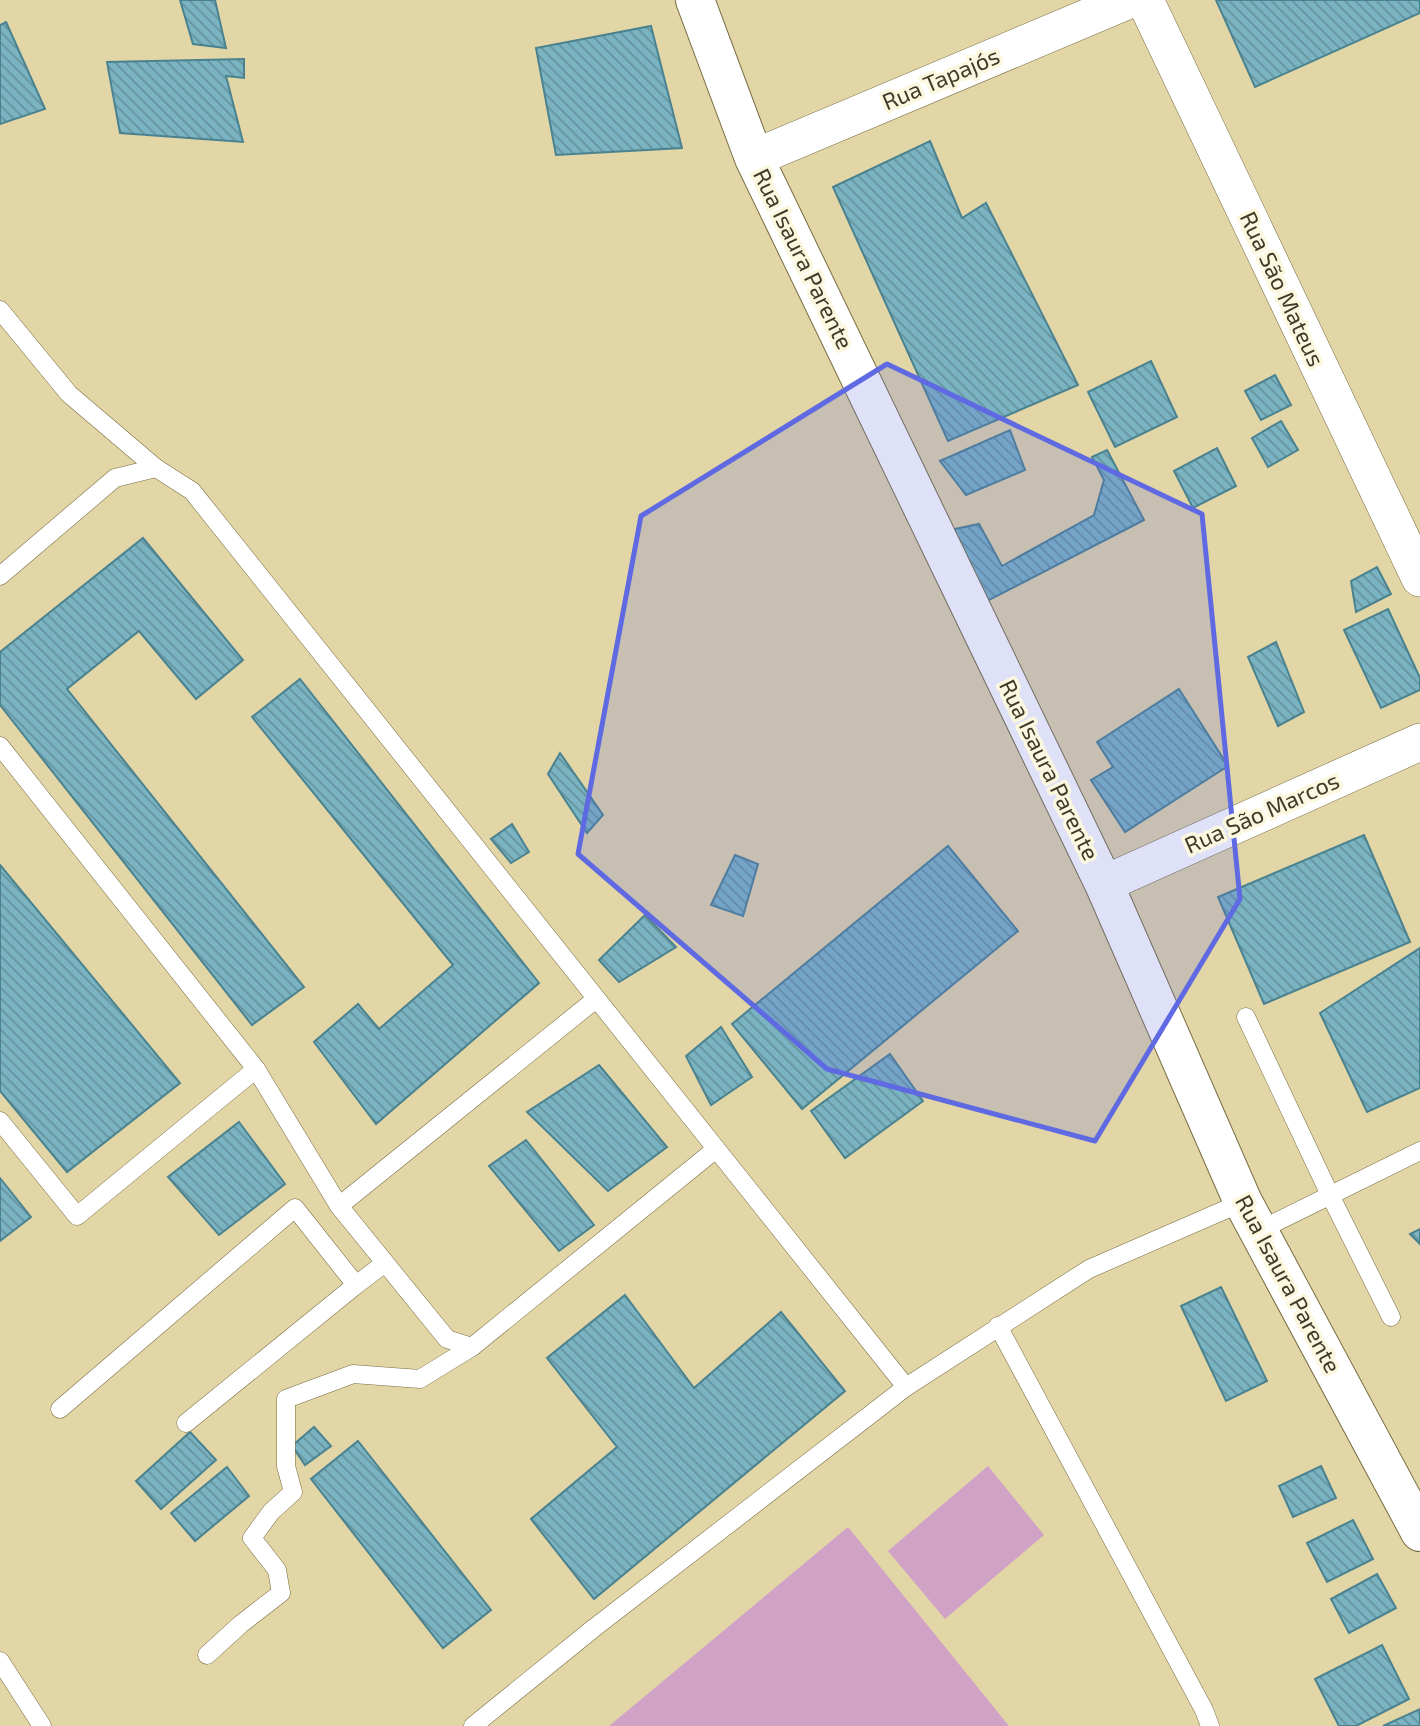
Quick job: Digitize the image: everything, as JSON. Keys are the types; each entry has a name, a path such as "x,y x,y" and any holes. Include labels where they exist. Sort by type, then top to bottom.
{"street":[{"name":"Rua Isaura Parente","path":"695,0 754,158 1104,884 1250,1216 1420,1532"},
{"name":"Rua Tapajós","path":"754,158 1129,0"},
{"name":"Rua São Mateus","path":"1145,0 1420,578"},
{"name":"Rua São Marcos","path":"1104,884 1420,742"}],"lane":[{"path":"0,310 69,394 156,468 192,491 906,1388"},
{"path":"0,576 115,478 156,468"},
{"path":"0,746 256,1069 339,1206 447,1339 472,1347"},
{"path":"339,1206 596,999"},
{"path":"1246,1017 1391,1317"},
{"path":"0,1121 77,1216 256,1069"},
{"path":"207,1655 281,1593 277,1570 252,1538 271,1512 293,1492 286,1466 286,1399 353,1374 420,1379 472,1347 716,1149"},
{"path":"473,1726 594,1628 906,1388 1089,1269 1250,1216 1330,1195 1420,1151"},
{"path":"60,1409 295,1208 356,1285"},
{"path":"186,1423 385,1263"},
{"path":"998,1326 1204,1710 1210,1726"},
{"path":"0,1661 42,1726"}],"highlighted area":[{"path":"887,364 1202,514 1240,899 1095,1141 827,1069 578,854 641,516"}],"shaded area":[{"path":"988,1466 1044,1535 945,1619 888,1551"},
{"path":"848,1527 1009,1726 609,1726"}],"building":[{"path":"180,0 215,0 226,48 193,44"},
{"path":"1216,0 1420,0 1420,13 1255,87"},
{"path":"6,22 45,109 0,124 0,25"},
{"path":"651,26 682,148 556,155 536,48"},
{"path":"244,59 244,78 226,76 243,142 120,133 107,62"},
{"path":"930,141 962,218 986,203 1078,385 948,441 833,187"},
{"path":"1151,361 1177,417 1115,447 1088,392"},
{"path":"1275,375 1291,405 1261,420 1245,391"},
{"path":"1281,421 1298,450 1268,467 1252,438"},
{"path":"1010,430 1025,470 966,495 940,461"},
{"path":"1217,448 1236,486 1193,508 1174,471"},
{"path":"1107,450 1144,520 987,601 950,530 979,524 1002,566 1094,515 1104,480 1092,457"},
{"path":"143,538 243,660 196,699 139,631 67,689 304,987 252,1025 0,705 0,652"},
{"path":"1377,567 1391,594 1356,612 1351,581"},
{"path":"1388,609 1420,678 1420,690 1381,708 1344,630"},
{"path":"1276,642 1304,712 1278,726 1248,657"},
{"path":"300,679 539,983 376,1124 314,1042 358,1004 379,1029 453,965 252,717"},
{"path":"1179,689 1228,766 1125,832 1091,780 1113,767 1097,742"},
{"path":"560,753 603,815 587,833 548,774"},
{"path":"512,824 529,852 511,863 491,839"},
{"path":"1364,835 1410,942 1264,1004 1218,897"},
{"path":"948,846 1018,931 802,1109 732,1024"},
{"path":"735,855 758,864 743,916 711,905"},
{"path":"0,865 180,1083 67,1172 0,1091"},
{"path":"645,915 676,947 619,982 599,960"},
{"path":"1420,948 1420,1088 1367,1112 1320,1013"},
{"path":"721,1027 752,1077 711,1105 686,1056"},
{"path":"890,1054 923,1101 845,1158 811,1111"},
{"path":"599,1065 667,1147 608,1191 527,1112"},
{"path":"239,1122 285,1184 219,1235 168,1177"},
{"path":"526,1140 594,1225 559,1251 489,1166"},
{"path":"0,1178 31,1217 0,1241"},
{"path":"1420,1229 1420,1244 1410,1234"},
{"path":"1221,1287 1267,1381 1226,1401 1181,1306"},
{"path":"625,1295 694,1388 781,1312 845,1391 594,1599 531,1519 617,1447 547,1358"},
{"path":"314,1427 331,1446 305,1465 292,1446"},
{"path":"190,1432 216,1460 161,1509 136,1481"},
{"path":"358,1441 491,1610 443,1648 311,1479"},
{"path":"1321,1466 1336,1498 1293,1517 1279,1486"},
{"path":"227,1467 249,1496 195,1541 171,1513"},
{"path":"1353,1520 1373,1559 1327,1582 1307,1543"},
{"path":"1377,1574 1396,1608 1349,1633 1331,1599"},
{"path":"1382,1645 1409,1699 1356,1726 1339,1726 1315,1679"},
{"path":"1420,1709 1420,1726 1383,1726"}]}
